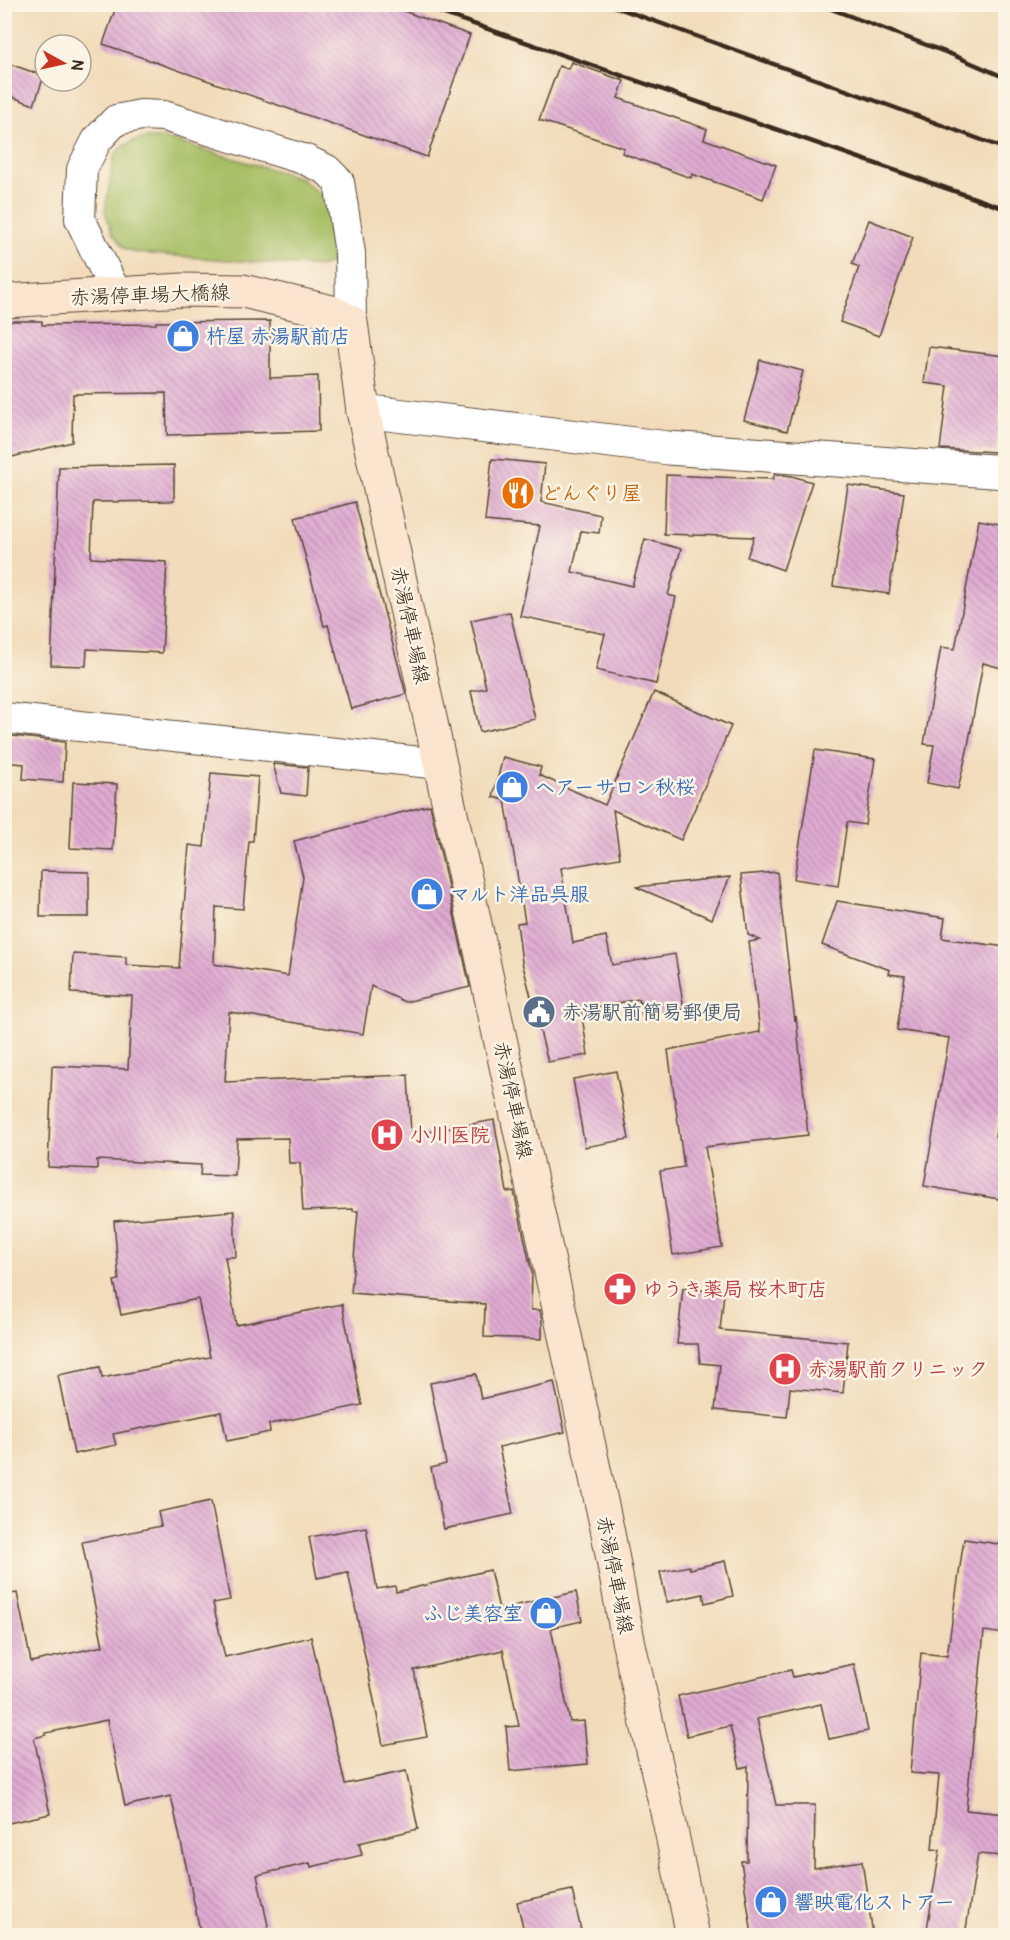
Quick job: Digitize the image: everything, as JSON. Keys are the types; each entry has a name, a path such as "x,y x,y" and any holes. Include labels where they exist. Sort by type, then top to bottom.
{"main road":[{"name":"赤湯停車場大橋線","path":"4,301 182,290 243,291 332,312 351,322"},
{"name":"赤湯停車場線","path":"351,322 363,411 608,1533 628,1640 693,1935"}],"street":[{"path":"117,295 80,219 82,169 97,140 116,120 141,115 164,116 306,160 327,170 339,182 350,253 351,322"},
{"path":"363,411 668,448 1005,472"},
{"path":"4,718 440,764"}],"green space":[{"path":"146,138 163,138 301,178 323,198 330,217 332,263 319,267 137,253 124,248 112,233 105,211 114,156 122,147"}],"building":[{"path":"117,4 384,4 470,35 427,157 103,44"},
{"path":"4,62 33,72 33,93 38,93 34,105 4,94"},
{"path":"571,62 624,81 618,98 707,129 704,139 776,165 763,199 692,174 691,178 622,153 624,148 539,120 559,66 568,69"},
{"path":"869,220 913,237 879,336 840,322 859,267 852,264"},
{"path":"42,321 42,325 270,321 270,378 318,376 319,431 167,435 166,393 73,394 72,442 4,459 4,323"},
{"path":"929,347 1005,356 996,452 940,449 948,386 924,383"},
{"path":"760,360 803,371 787,431 744,420"},
{"path":"492,459 545,464 541,502 601,515 599,533 581,531 572,572 632,586 645,539 681,549 668,595 676,597 656,684 596,670 605,634 520,616 540,526 485,521"},
{"path":"174,465 174,501 93,502 91,558 167,562 162,653 87,649 86,666 51,665 59,467"},
{"path":"775,474 812,482 783,570 747,557 754,537 664,534 666,475 773,479"},
{"path":"848,485 904,493 889,594 833,586"},
{"path":"355,502 406,694 351,709 328,625 324,626 295,518"},
{"path":"979,520 1005,525 1005,669 983,663 958,789 927,783 934,745 924,744 941,647 955,649"},
{"path":"510,612 535,719 480,732 471,691 486,688 471,620"},
{"path":"654,692 731,726 681,840 613,810 620,858 561,868 573,943 606,936 612,965 675,954 684,1009 642,1016 639,999 581,1010 588,1055 548,1062 522,962 517,923 525,922 505,800 493,797 503,757 541,767 539,775 605,805"},
{"path":"4,735 65,742 63,782 23,779 24,764 4,762"},
{"path":"815,750 875,759 865,825 847,822 838,886 794,879"},
{"path":"273,764 308,767 306,796 281,793"},
{"path":"211,773 258,777 253,841 249,841 243,909 216,907 214,964 288,976 303,877 294,841 430,805 470,987 405,1002 371,986 363,1034 229,1012 225,1082 408,1075 411,1135 494,1120 507,1192 514,1191 532,1273 531,1310 540,1310 542,1339 484,1337 485,1304 351,1293 358,1211 353,1211 353,1209 303,1211 300,1163 289,1163 288,1138 237,1139 235,1176 200,1175 201,1165 97,1160 97,1169 48,1167 52,1066 128,1069 132,996 71,993 73,954 126,957 126,965 179,968 189,845 204,847"},
{"path":"73,782 117,784 113,850 70,848"},
{"path":"41,871 89,872 89,917 40,917"},
{"path":"777,872 795,1021 796,1016 808,1135 705,1147 722,1247 673,1255 660,1171 684,1167 668,1050 760,1032 749,942 760,940 748,935 741,875"},
{"path":"730,877 712,919 636,887"},
{"path":"837,901 945,918 942,938 1005,947 1005,1076 995,1136 1005,1136 1005,1200 924,1186 949,1038 897,1030 905,976 889,974 890,970 822,945"},
{"path":"616,1071 629,1139 585,1147 573,1079"},
{"path":"234,1211 236,1257 225,1257 236,1325 342,1304 362,1405 269,1424 270,1432 227,1441 221,1412 113,1434 116,1445 74,1454 58,1375 100,1367 102,1378 210,1357 198,1299 121,1315 114,1281 119,1280 114,1221"},
{"path":"683,1288 724,1293 720,1330 848,1342 843,1393 790,1388 787,1417 715,1410 720,1365 700,1363 698,1344 677,1344"},
{"path":"476,1374 481,1399 554,1382 565,1432 499,1447 513,1514 444,1529 431,1468 446,1464 430,1383"},
{"path":"211,1501 230,1600 213,1603 225,1657 311,1637 345,1784 406,1771 418,1829 359,1843 362,1855 311,1867 310,1863 257,1875 270,1935 201,1935 171,1796 125,1806 107,1720 46,1733 46,1735 34,1738 50,1814 4,1824 4,1595 17,1593 31,1662 103,1646 82,1542 161,1526 158,1512"},
{"path":"366,1527 377,1589 395,1586 396,1592 490,1570 499,1609 576,1592 582,1621 551,1628 570,1722 584,1721 588,1764 510,1771 506,1727 519,1726 503,1650 414,1670 427,1737 383,1745 348,1572 317,1578 309,1537"},
{"path":"964,1539 1005,1545 1005,1634 984,1631 966,1810 1005,1814 1002,1856 978,1854 965,1935 926,1935 940,1850 932,1849 939,1775 910,1773 921,1653 947,1656"},
{"path":"725,1561 733,1596 705,1603 703,1594 667,1602 660,1572 689,1566 690,1569"},
{"path":"854,1664 868,1731 829,1739 821,1704 757,1719 776,1805 815,1805 814,1868 862,1861 873,1935 752,1935 741,1861 747,1861 748,1766 740,1768 730,1726 687,1736 678,1696 791,1670 793,1677"},
{"path":"572,1890 582,1935 525,1935 517,1902"}],"railway":[{"path":"416,4 1006,209"},
{"path":"607,4 1006,149"},
{"path":"818,4 953,55 1006,78"}],"place":[{"name":"杵屋 赤湯駅前店","path":"183,336"},
{"name":"どんぐり屋","path":"518,493"},
{"name":"ヘアーサロン秋桜","path":"512,787"},
{"name":"マルト洋品呉服","path":"427,894"},
{"name":"赤湯駅前簡易郵便局","path":"539,1012"},
{"name":"小川医院","path":"387,1135"},
{"name":"ゆうき薬局 桜木町店","path":"620,1289"},
{"name":"赤湯駅前クリニック","path":"785,1369"},
{"name":"ふじ美容室","path":"546,1613"},
{"name":"響映電化ストアー","path":"771,1902"}]}
